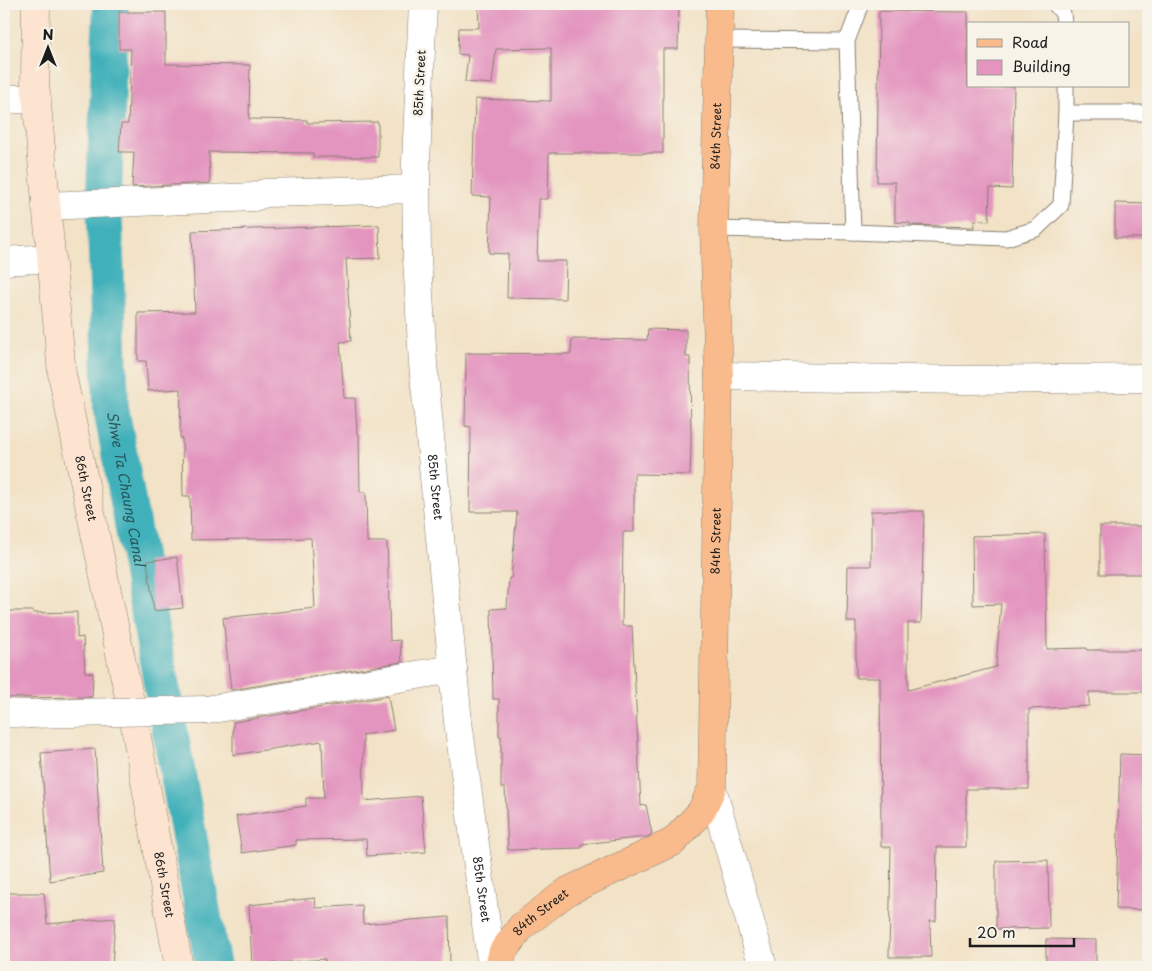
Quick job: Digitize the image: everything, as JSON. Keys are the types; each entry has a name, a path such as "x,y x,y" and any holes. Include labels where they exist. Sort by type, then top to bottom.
{"main road":[{"name":"86th Street","path":"36,4 35,83 62,374 134,721 179,967"},
{"name":"84th Street","path":"499,967 503,951 522,926 568,891 672,842 701,812 712,788 719,376 714,229 720,4"}],"street":[{"name":"85th Street","path":"423,4 416,189 422,364 459,732 492,967"},
{"path":"4,99 37,99"},
{"path":"46,206 254,197 265,193 416,189"},
{"path":"4,261 51,258"},
{"path":"719,376 967,380 1148,378"},
{"path":"16,714 206,710 453,669"},
{"path":"712,788 763,967"}],"lane":[{"path":"853,232 847,41 861,4"},
{"path":"1055,4 1063,14 1064,22"},
{"path":"719,40 847,41"},
{"path":"714,229 1006,238 1036,229 1061,205 1066,88"},
{"path":"1066,113 1148,113"}],"building":[{"path":"478,4 679,4 678,49 663,49 663,153 549,153 548,199 539,199 537,261 566,261 565,299 507,298 508,254 489,253 491,197 472,196 475,99 551,101 551,48 496,49 492,84 465,82 468,55 458,54 459,28 479,28"},
{"path":"879,11 968,12 967,88 1014,88 1012,189 990,188 989,221 974,220 974,227 910,225 910,223 895,222 895,182 877,182"},
{"path":"119,12 166,12 166,64 250,65 249,119 307,120 307,123 378,122 378,157 313,157 313,153 209,152 210,183 132,187 134,152 119,152 121,124 128,124 131,49 119,49"},
{"path":"1115,203 1148,204 1148,238 1115,238"},
{"path":"379,225 380,258 346,259 351,341 340,342 344,398 355,398 357,434 359,434 360,492 366,492 367,542 387,542 390,641 400,640 402,662 231,690 223,618 315,608 311,538 191,540 190,496 183,496 182,438 180,438 181,389 148,391 146,361 138,361 138,313 195,312 192,231"},
{"path":"648,329 686,330 686,357 690,357 691,446 690,475 634,474 634,532 623,532 622,626 632,626 641,806 646,805 652,834 647,837 582,844 582,848 508,850 505,788 501,788 499,699 493,699 491,609 507,608 517,512 470,512 471,427 465,426 466,353 571,354 572,339 647,340"},
{"path":"871,511 924,511 921,623 908,623 908,690 996,667 1001,604 973,605 972,536 1045,534 1047,649 1148,650 1148,692 1089,692 1089,706 1029,709 1029,789 966,789 966,847 937,847 936,921 930,921 931,957 889,957 891,847 881,847 880,678 856,678 856,622 847,622 848,566 871,566"},
{"path":"1100,526 1148,526 1148,574 1100,574"},
{"path":"177,557 183,608 154,611 147,561"},
{"path":"4,611 33,611 33,613 77,612 77,638 83,637 85,672 93,673 92,697 4,698"},
{"path":"388,696 394,730 363,735 364,801 421,796 426,852 367,856 366,839 296,840 296,845 242,853 236,816 306,806 306,798 324,798 322,741 233,755 233,722"},
{"path":"95,749 103,873 50,881 41,753"},
{"path":"1120,754 1148,755 1148,910 1116,909"},
{"path":"1048,860 1049,928 996,929 996,861"},
{"path":"4,893 44,893 47,924 115,918 112,967 4,967"},
{"path":"315,898 316,908 362,905 363,924 449,917 450,967 326,967 325,959 252,965 249,905"},
{"path":"1046,939 1096,940 1096,967 1046,967"}],"waterway":[{"name":"Shwe Ta Chaung Canal","path":"111,4 104,194 111,408 213,967"}]}
